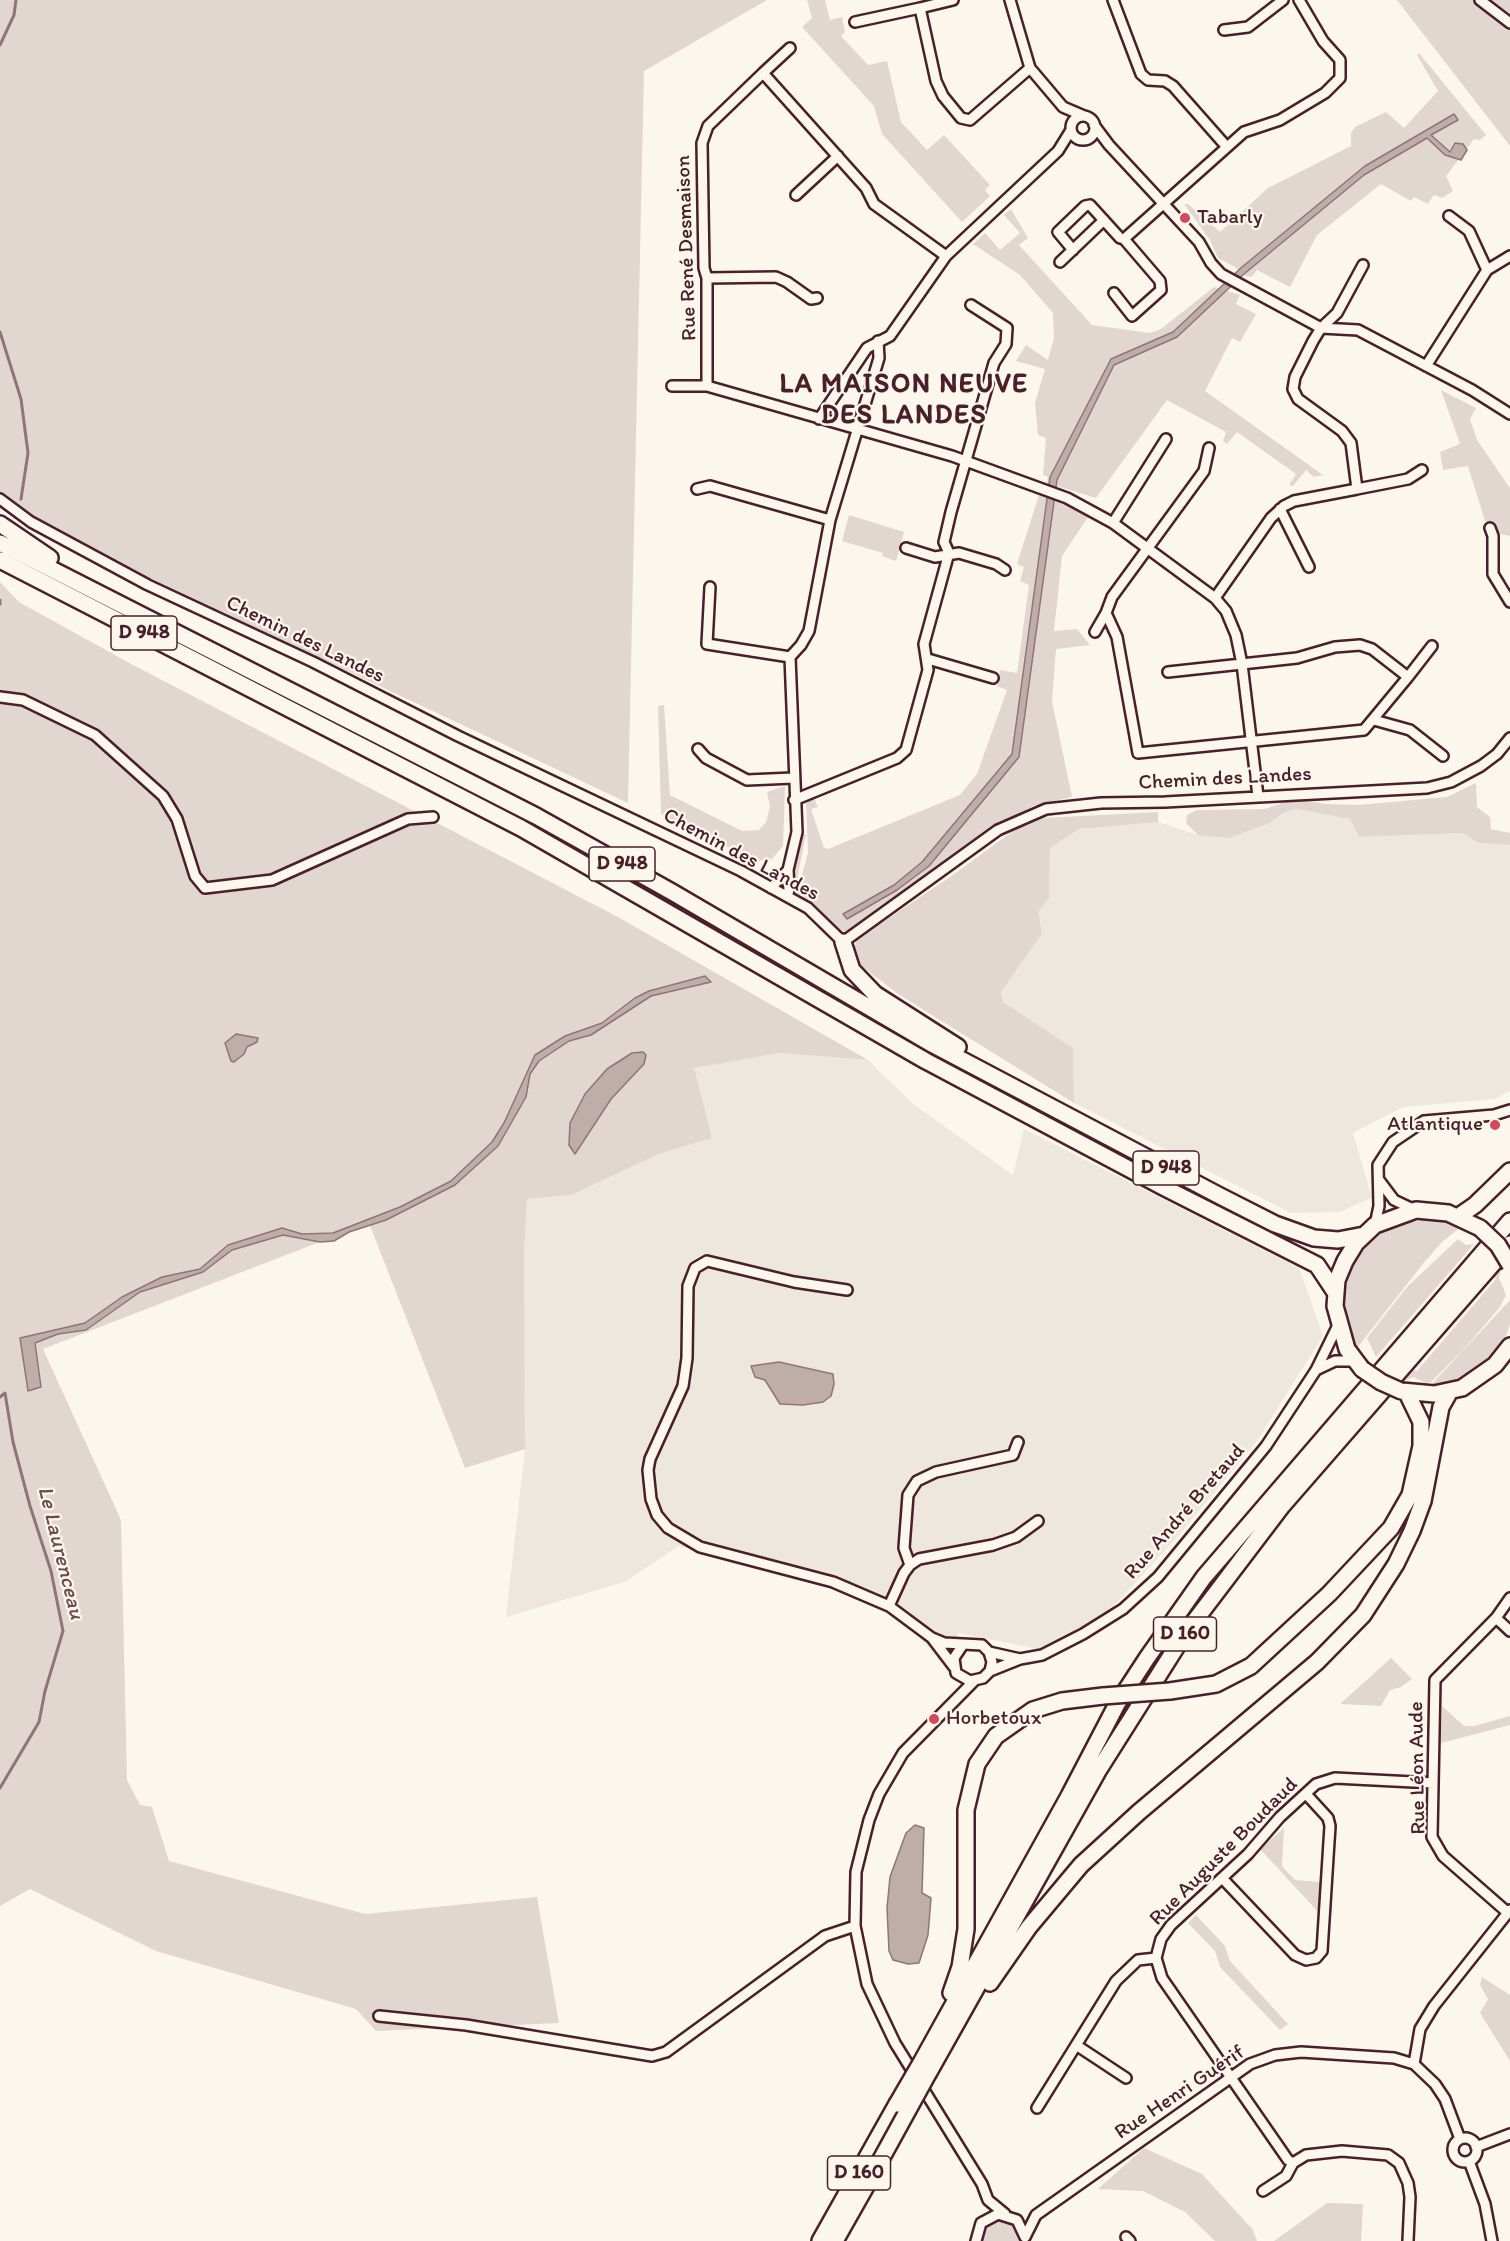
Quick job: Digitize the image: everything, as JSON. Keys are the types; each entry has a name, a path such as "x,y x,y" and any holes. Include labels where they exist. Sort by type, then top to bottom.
{"highway":[{"path":"0,524 59,563 67,577"},
{"name":"D 948","path":"0,543 536,816 970,1064 1275,1224 1325,1240 1370,1230"},
{"name":"D 948","path":"0,560 7,567 521,828 935,1066 1163,1187 1317,1265 1335,1292"},
{"path":"843,942 852,970 862,982 903,1013 959,1048 970,1064"},
{"path":"1459,1216 1475,1205 1510,1171"},
{"path":"1510,1265 1498,1245 1480,1228 1459,1216 1434,1210 1416,1210 1370,1230 1344,1261 1335,1292 1338,1325 1347,1349 1358,1365 1381,1382 1404,1392 1449,1393 1462,1388 1484,1375 1510,1346"},
{"name":"D 160","path":"835,2241 928,2071 1118,1704 1147,1658 1204,1577 1510,1221"},
{"name":"D 160","path":"928,2071 1098,1771 1184,1635 1282,1506 1510,1244"},
{"path":"928,2071 921,2048 953,1990 963,1950 967,1907 966,1810 977,1764 996,1736 1018,1718 1062,1701 1103,1695 1170,1691 1216,1684 1251,1666 1329,1594 1391,1528 1410,1495 1421,1446 1421,1422 1404,1392"},
{"name":"D 160","path":"820,2241 897,2104 928,2071 1029,1927 1081,1865 1139,1812 1317,1662 1363,1615 1396,1564 1424,1501 1441,1407 1449,1393"}],"street":[{"path":"855,22 953,0"},
{"path":"1010,0 1030,68 1063,107 1071,129 1084,139 1109,145"},
{"path":"1113,0 1141,74 1148,80 1166,81 1173,86 1227,146"},
{"path":"1224,30 1248,27 1283,0"},
{"path":"1124,239 1244,132 1281,120 1325,93 1340,78 1340,60 1323,41 1299,0"},
{"path":"1480,0 1510,23"},
{"path":"920,8 936,81 943,96 961,118 969,120 1030,68"},
{"name":"Rue René Desmaison","path":"707,386 704,134 790,48"},
{"path":"763,73 866,188 874,204 946,256"},
{"path":"1063,107 1091,119 1109,145 1198,242 1211,263 1232,280 1321,327 1358,330 1510,414"},
{"path":"819,419 859,358 867,348 890,336 946,256 1058,151 1076,118 1084,116"},
{"path":"1058,151 1094,133 1095,125"},
{"path":"796,195 838,156"},
{"path":"1073,250 1058,232 1085,206 1090,205 1124,239 1160,281 1161,290 1132,316 1114,293"},
{"path":"1449,216 1469,231 1487,270"},
{"path":"1060,262 1104,220"},
{"path":"1426,366 1487,270 1510,256"},
{"path":"1357,489 1351,443 1342,431 1298,399 1293,389 1295,377 1321,327 1337,313 1363,265"},
{"path":"707,278 776,277 811,299 817,298"},
{"path":"794,800 897,758 906,750 928,670 924,644 949,554 944,542 994,363 1006,344 1007,328 971,305"},
{"path":"787,896 789,870 797,832 793,778 790,657 801,645 809,631 830,519 879,358 878,341"},
{"path":"672,386 707,386 952,456 1067,498 1113,523 1215,598 1232,621 1242,664 1258,796"},
{"path":"1113,523 1167,439"},
{"path":"1095,632 1112,597 1204,471 1209,448"},
{"path":"1215,598 1280,509 1294,501 1408,479 1422,470"},
{"path":"697,489 710,486 830,519"},
{"name":"Chemin des Landes","path":"0,499 31,522 148,585 313,662 458,736 647,825 787,896 820,918 843,942 998,830 1028,816 1068,805 1427,788 1451,782 1481,766 1497,754 1510,738"},
{"path":"1280,509 1309,567"},
{"path":"1490,528 1493,536 1493,574 1510,602"},
{"path":"906,548 935,557 959,553 996,564 1005,570"},
{"path":"710,587 707,644 790,657"},
{"path":"1106,613 1117,637 1138,753 1364,730 1432,646"},
{"path":"1168,672 1298,658 1335,647 1360,645 1372,648 1407,677"},
{"path":"928,659 993,678"},
{"path":"0,697 23,700 95,735 163,796 177,819 195,876 205,888 272,880 408,819 433,818"},
{"path":"1374,720 1410,730 1443,756"},
{"path":"698,749 706,758 747,780 793,778"},
{"path":"771,888 789,870"},
{"path":"1370,1230 1379,1206 1377,1178 1381,1156 1393,1142 1414,1126 1436,1118 1494,1115 1510,1110"},
{"path":"1377,1178 1394,1200 1416,1210"},
{"path":"847,1290 794,1282 707,1261 694,1268 688,1286 687,1358 683,1386 650,1459 648,1470 651,1499 657,1515 668,1528 700,1547 822,1579 889,1606 932,1638 955,1670 966,1680 974,1681 983,1678 990,1671 992,1662 989,1652 977,1643 962,1646 932,1638"},
{"name":"Rue André Bretaud","path":"990,1671 1020,1659 1042,1654 1106,1621 1158,1577 1266,1446 1316,1370 1338,1325"},
{"path":"1316,1370 1335,1361 1358,1365"},
{"path":"910,1565 904,1548 908,1495 917,1481 936,1472 1013,1455 1018,1442"},
{"path":"889,1606 903,1573 919,1559 1008,1540 1038,1521"},
{"name":"Rue Léon Aude","path":"1509,1911 1443,1856 1432,1838 1435,1680 1496,1618 1510,1598"},
{"path":"1496,1618 1510,1631"},
{"path":"954,1701 957,1686 954,1658 962,1646"},
{"name":"Rue André Bretaud","path":"989,1652 1020,1659"},
{"path":"974,1681 903,1753 879,1794 869,1820 856,1872 855,1926 862,1965 879,2011 895,2043 982,2184 988,2200 1021,2225 1025,2239"},
{"name":"Rue Auguste Boudaud","path":"1293,2163 1288,2160 1230,2079 1162,1978 1156,1958 1161,1939 1171,1925 1222,1878 1316,1784 1335,1778 1433,1783"},
{"path":"1222,1878 1295,1955 1306,1960 1316,1958 1322,1951 1330,1826 1328,1818 1306,1794"},
{"path":"1460,2139 1445,2099 1435,2084 1414,2064 1420,2029 1434,2006 1509,1911"},
{"path":"379,2016 465,2025 652,2056 666,2052 825,1936 855,1926"},
{"path":"1037,2108 1116,1981 1138,1960 1156,1958"},
{"path":"1076,2045 1126,2078"},
{"name":"Rue Henri Guérif","path":"1025,2239 1036,2215 1250,2064 1275,2055 1301,2052 1394,2058 1414,2064"},
{"path":"1476,2147 1510,2134"},
{"path":"1460,2139 1472,2140 1476,2147 1476,2154 1469,2162 1461,2162 1453,2154 1453,2147 1460,2139"},
{"path":"1263,2191 1286,2176 1293,2163 1306,2155 1322,2151 1388,2155 1399,2163 1408,2183 1408,2241"},
{"path":"1469,2162 1485,2204 1492,2241"},
{"path":"976,2241 988,2200"},
{"path":"981,2223 992,2216 1036,2215"}],"shaded area":[{"path":"0,0 767,0 644,71 628,803 146,576 0,498"},
{"path":"807,0 825,0 830,20 842,17 845,32 841,36 868,65 887,61 901,122 927,150 944,135 990,185 985,190 990,196 962,222 882,134 874,106 802,27 812,18"},
{"path":"1397,0 1510,0 1510,146"},
{"path":"1419,53 1486,135 1480,140 1474,139 1446,176 1453,191 1442,198 1434,195 1428,204 1414,197 1411,201 1381,184 1317,235 1290,287 1257,270 1252,277 1246,276 1218,258 1210,240 1184,204 1188,204 1220,232 1268,188 1351,146 1351,133 1355,127 1386,112 1404,128 1438,91 1417,55"},
{"path":"1454,114 1458,120 1431,135 1450,152 1455,143 1463,144 1467,150 1461,160 1445,155 1427,138 1364,175 1244,274 1177,337 1114,365 1057,480 1019,757 929,866 897,890 847,919 843,914 894,885 922,862 1012,754 1050,477 1111,359 1173,332 1242,267 1365,166"},
{"path":"1011,209 1028,238 1019,245 1092,325 1150,333 1161,329 1214,287 1240,295 1236,304 1256,314 1240,342 1232,338 1205,391 1323,475 1314,477 1306,470 1293,486 1289,485 1296,474 1237,432 1227,444 1223,441 1226,432 1167,400 1096,498 1047,483 1048,477 1043,475 1046,438 1038,435 1035,403 1045,369 1016,361 1026,345 1048,360 1054,338 1053,313 1020,275 973,244 985,233 1000,250 1020,233 1004,215"},
{"path":"1441,390 1476,408 1470,419 1477,440 1510,488 1510,536 1500,534 1485,521 1468,466 1443,470 1440,452 1460,444"},
{"path":"1039,495 1069,506 1088,517 1062,556 1054,631 1077,629 1090,645 1056,649 1052,701 1072,797 1033,806 1006,821 866,921 848,932 839,930 796,894 792,882 801,834 806,834 797,880 799,889 811,897 812,895 804,889 801,878 808,853 806,802 814,798 818,807 811,809 824,848 828,849 960,795 977,774 1007,690 997,686 1000,670 1017,673 1029,585 1020,581 1024,567 1017,564"},
{"path":"849,515 904,532 896,561 882,556 883,553 842,541"},
{"path":"0,582 19,602 133,665 618,917 868,1060 780,1053 694,1068 712,1138 659,1154 571,1195 527,1199 524,1254 525,1449 465,1468 369,1223 43,1349 121,1520 127,1780 140,1805 152,1807 169,1861 365,1914 537,1897 559,2023 376,2031 356,2009 156,1951 30,1889 0,1906"},
{"path":"664,705 670,795 742,831 759,830 766,822 770,807 767,792 785,786 783,846 772,859 756,861 661,814 658,706"},
{"path":"1476,783 1477,807 1490,817 1491,829 1510,833 1510,845 1478,843 1463,833 1359,837 1350,819 1296,809 1283,813 1268,824 1228,838 1198,835 1186,823 1187,815 1197,810 1265,809 1293,799 1326,804 1358,805 1447,797"},
{"path":"1296,809 1350,819 1359,837 1463,833 1478,843 1510,845 1510,1091 1494,1099 1403,1107 1353,1133 1372,1198 1339,1212 1291,1213 1074,1103 1073,1048 1002,1002 1001,992 1042,934 1037,912 1049,898 1050,848 1079,829 1158,822 1198,835 1268,824 1283,813"},
{"path":"1158,812 1158,822 1079,829 1050,848 1049,898 1038,912 1042,934 1001,992 1003,1002 1073,1048 1074,1103 898,994 859,964 853,951 857,939 953,875 1013,831 1044,818"},
{"path":"705,976 711,982 651,996 591,1035 569,1041 539,1061 530,1074 526,1097 498,1146 455,1185 386,1220 349,1232 334,1241 320,1242 283,1235 232,1250 203,1272 140,1292 86,1330 58,1334 35,1343 41,1387 28,1391 20,1338 85,1323 122,1297 162,1277 200,1269 228,1245 282,1228 302,1234 333,1233 400,1207 451,1181 492,1142 504,1123 535,1055 565,1036 602,1023 635,998 649,991"},
{"path":"236,1034 258,1038 257,1042 247,1047 244,1054 234,1062 231,1061 225,1043"},
{"path":"643,1052 646,1055 644,1064 611,1099 575,1154 569,1145 570,1123 585,1094 607,1069 632,1053"},
{"path":"780,1053 868,1060 913,1104 1013,1175 1024,1129 1299,1268 1323,1336 1257,1441 1173,1542 1105,1615 1038,1649 959,1633 944,1665 882,1596 679,1546 624,1582 506,1617 525,1449 524,1254 527,1199 571,1195 659,1154 712,1138 693,1068"},
{"path":"1429,1219 1453,1222 1461,1227 1442,1242 1422,1265 1357,1348 1345,1317 1344,1302 1347,1273 1352,1262 1373,1238 1391,1226"},
{"path":"1458,1239 1466,1245 1474,1244 1376,1357 1367,1338 1407,1287"},
{"path":"1502,1267 1499,1278 1506,1295 1500,1307 1464,1349 1431,1382 1426,1383 1413,1377 1401,1382 1413,1369 1417,1371 1496,1279 1493,1277"},
{"path":"1510,1300 1510,1324 1506,1336 1492,1358 1472,1374 1458,1380 1430,1386"},
{"path":"779,1362 833,1374 834,1384 831,1396 823,1402 803,1405 780,1404 765,1380 755,1377 751,1366"},
{"path":"1391,1658 1412,1679 1401,1687 1390,1690 1381,1706 1340,1704"},
{"path":"1442,1706 1464,1726 1474,1726 1510,1716 1510,1725 1441,1743"},
{"path":"915,1825 924,1828 922,1893 931,1898 928,1935 919,1963 908,1964 893,1960 889,1951 887,1908 890,1877 906,1833"},
{"path":"1284,1828 1282,1866 1295,1880 1320,1882 1319,1913 1260,1849"},
{"path":"1196,1915 1225,1946 1230,1961 1288,2024 1280,2030 1220,1967 1215,1951 1188,1923"},
{"path":"1482,1977 1510,1995 1510,2061 1480,2013 1488,1999 1480,1985"},
{"path":"1144,2148 1202,2174 1253,2230 1257,2241 1215,2241 1185,2212 1143,2191 1098,2189"},
{"path":"1327,2203 1363,2204 1361,2241 1274,2241"},
{"path":"1000,2220 1012,2224 1019,2241 982,2241 985,2228"}],"waterway":[{"name":"Le Laurenceau","path":"0,45 14,15 16,0"},
{"name":"Le Laurenceau","path":"0,332 21,399 28,453 21,499"},
{"name":"Le Laurenceau","path":"0,1397 5,1393 13,1442 51,1571 63,1631 45,1691 39,1722 0,1788"}],"place":[{"name":"Tabarly","path":"1185,218"},
{"name":"Atlantique","path":"1495,1125"},
{"name":"Horbetoux","path":"934,1719"}],"district":[{"name":"LA MAISON NEUVE DES LANDES","path":"904,400"}]}
